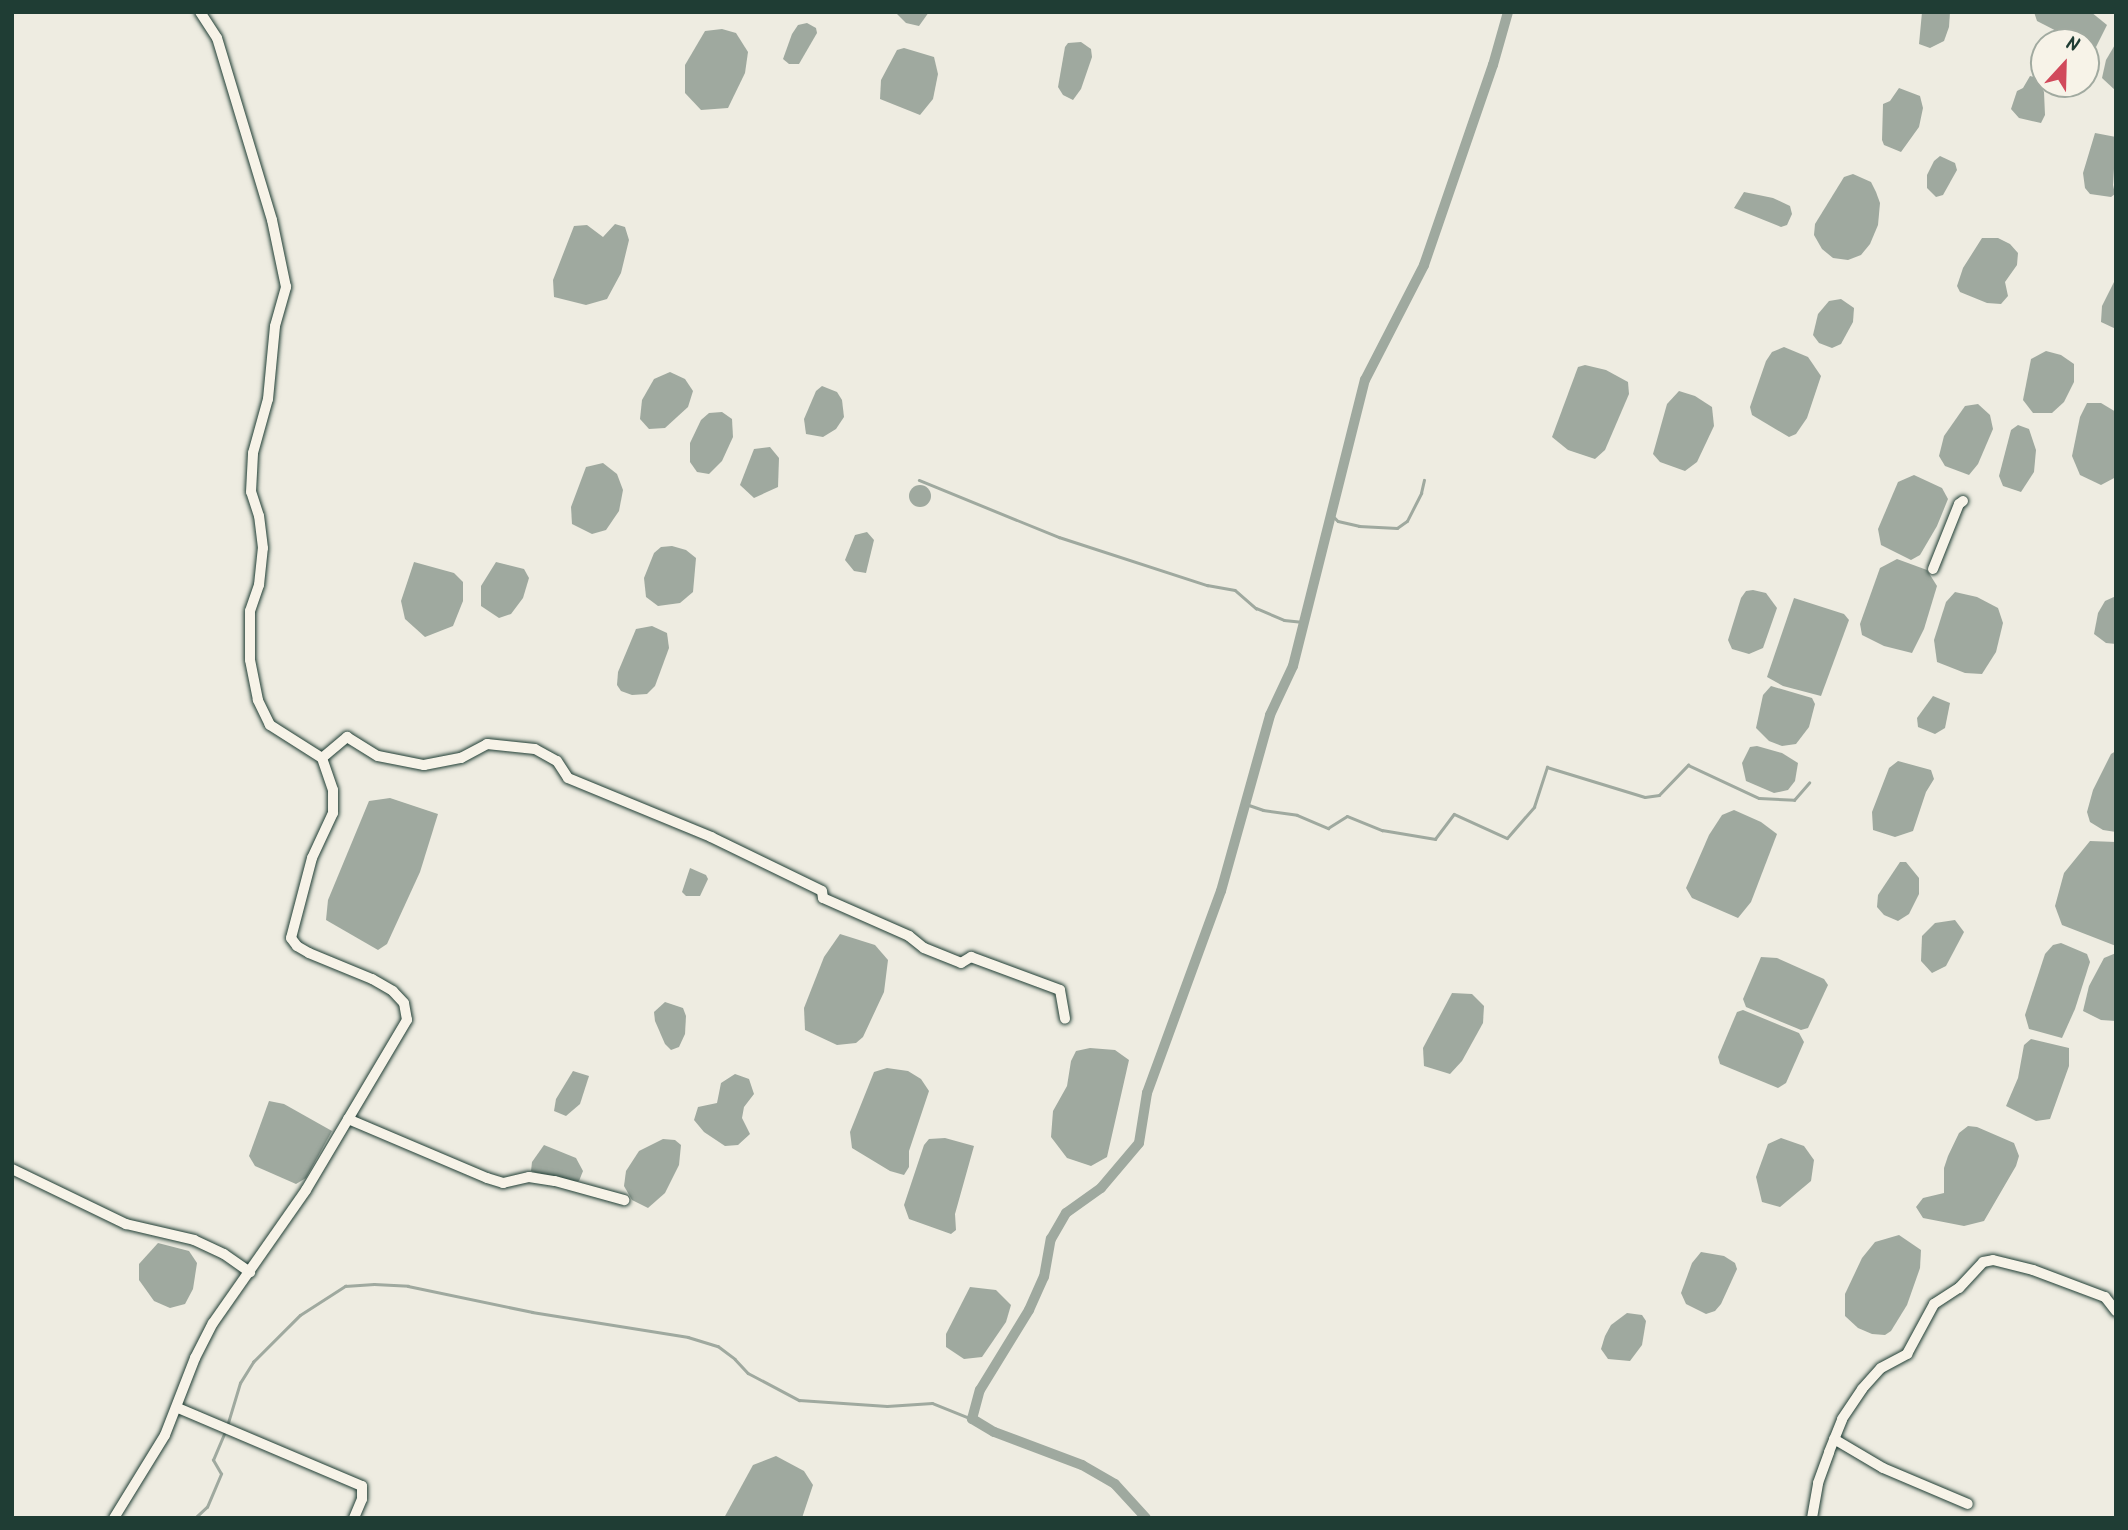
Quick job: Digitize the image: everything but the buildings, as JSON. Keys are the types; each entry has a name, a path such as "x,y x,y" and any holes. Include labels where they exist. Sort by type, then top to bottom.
{"street":[{"path":"114,1518 178,1408 195,1359 213,1323 250,1272 404,1030 407,1012 404,1003 393,991 309,953 297,946 291,938 312,858 333,813 333,790 321,758 270,725 258,701 250,660 250,611 259,585 262,548 259,516 251,492 253,453 268,399 275,326 285,288 272,219 216,38 200,12"},
{"path":"1933,569 1959,504 1963,501"},
{"path":"321,758 346,737 377,756 424,765 461,758 487,744 534,749 557,761 568,778 711,837 822,891 823,898 909,936 925,948 961,963 971,957 1060,990 1065,1019"},
{"path":"348,1119 503,1183 529,1177 555,1181 624,1200"},
{"path":"12,1168 127,1224 194,1240 224,1254 250,1272"},
{"path":"1812,1518 1818,1483 1834,1438 1842,1419 1862,1389 1881,1368 1907,1354 1934,1304 1959,1288 1983,1262 1993,1259 2033,1269 2105,1297 2116,1311"},
{"path":"178,1408 362,1486 362,1499 354,1518"},
{"path":"1834,1438 1883,1468 1968,1504"}],"shaded area":[{"path":"895,12 929,12 919,26 906,23"},
{"path":"1922,12 1950,12 1944,41 1930,48 1919,44"},
{"path":"2034,12 2091,12 2107,25 2100,39 2100,28 2051,28 2037,21"},
{"path":"807,23 816,28 817,33 799,64 789,64 783,59 792,34 798,25"},
{"path":"722,29 736,33 748,52 745,73 728,108 701,110 685,93 685,65 705,31"},
{"path":"1081,42 1091,49 1092,57 1081,89 1073,100 1063,95 1058,87 1065,47 1068,43"},
{"path":"2116,43 2116,91 2102,78 2106,60"},
{"path":"904,48 934,57 938,74 933,99 920,115 880,99 881,80 897,50"},
{"path":"2030,76 2030,98 2044,98 2045,115 2041,123 2019,118 2011,109 2017,91 2023,88"},
{"path":"1899,88 1920,96 1923,108 1919,127 1901,152 1884,145 1882,140 1883,104 1890,101"},
{"path":"2095,133 2116,137 2113,185 2115,194 2111,197 2090,194 2085,188 2083,173"},
{"path":"1940,156 1955,163 1957,170 1943,195 1936,197 1927,188 1927,175 1934,161"},
{"path":"1853,174 1871,182 1876,192 1880,203 1878,225 1870,244 1861,255 1848,260 1833,258 1822,249 1814,235 1815,224 1844,177"},
{"path":"1744,192 1773,198 1790,206 1792,214 1787,225 1781,227 1734,208"},
{"path":"615,224 625,227 629,240 621,273 607,299 586,305 554,297 553,280 574,226 587,225 603,237"},
{"path":"1982,238 1998,238 2010,244 2018,253 2017,265 2005,282 2008,296 2001,304 1987,303 1960,292 1957,286 1963,268"},
{"path":"2116,278 2116,329 2101,322 2102,306"},
{"path":"1841,299 1854,308 1853,322 1841,344 1832,348 1819,343 1813,335 1818,314 1829,301"},
{"path":"1784,347 1808,357 1821,376 1807,418 1796,434 1789,437 1752,415 1750,407 1766,361 1772,352"},
{"path":"2046,351 2061,355 2074,364 2074,382 2064,402 2052,413 2033,413 2023,400 2031,359"},
{"path":"1585,365 1606,370 1628,382 1629,394 1605,450 1595,459 1568,450 1552,437 1578,367"},
{"path":"670,372 685,379 693,391 688,407 665,428 649,429 640,419 642,400 654,379"},
{"path":"822,386 837,392 842,400 844,417 836,429 823,437 806,434 804,419 816,391"},
{"path":"1679,391 1695,396 1712,407 1714,426 1697,462 1685,471 1660,462 1653,454 1667,404"},
{"path":"2087,403 2101,403 2116,412 2116,477 2101,485 2080,475 2072,456 2080,417"},
{"path":"1978,404 1990,415 1993,429 1978,464 1969,475 1945,466 1939,456 1944,436 1965,406"},
{"path":"722,412 732,419 733,437 722,461 709,474 697,472 690,462 690,443 701,420 709,413"},
{"path":"2018,425 2029,429 2036,450 2034,472 2021,492 2003,486 1999,476 2011,430"},
{"path":"770,447 779,458 778,487 754,498 740,485 754,449"},
{"path":"603,463 617,474 623,490 619,511 606,530 592,534 572,524 571,507 586,467"},
{"path":"1914,475 1942,488 1948,499 1937,526 1920,555 1911,560 1881,545 1878,529 1898,482"},
{"path":"916,485 924,485 931,492 931,500 924,507 916,507 909,500 909,492"},
{"path":"867,532 874,540 866,573 854,571 845,560 855,535"},
{"path":"672,546 686,550 696,558 693,592 680,603 658,606 646,597 644,578 654,553 661,547"},
{"path":"1897,559 1927,570 1937,586 1924,629 1912,653 1884,646 1862,635 1860,624 1880,568"},
{"path":"414,562 454,573 463,582 463,601 453,626 425,637 405,619 401,601"},
{"path":"496,562 524,569 529,578 523,598 511,614 499,618 481,606 481,586"},
{"path":"1746,591 1766,593 1777,608 1763,648 1749,654 1732,649 1728,640 1741,598"},
{"path":"1955,592 1977,597 1998,608 2003,623 1996,652 1982,674 1965,673 1937,662 1934,640 1946,602"},
{"path":"2116,596 2116,644 2106,643 2094,634 2098,613 2105,601"},
{"path":"1794,598 1844,614 1849,620 1821,696 1783,686 1767,677"},
{"path":"652,626 667,633 669,648 655,686 647,694 632,695 621,691 617,685 618,672 636,629"},
{"path":"1771,686 1812,698 1815,704 1809,727 1796,744 1782,746 1769,741 1756,728 1763,695"},
{"path":"1933,696 1950,703 1945,728 1935,734 1918,727 1917,718"},
{"path":"1757,746 1782,753 1798,763 1795,781 1788,790 1774,793 1746,781 1742,763 1750,747"},
{"path":"2116,751 2116,832 2103,830 2090,822 2087,812 2093,790 2111,754"},
{"path":"1898,761 1931,770 1934,779 1926,792 1913,831 1895,837 1873,830 1872,812 1889,768"},
{"path":"390,798 438,814 420,872 387,944 378,950 326,920 328,900 369,801"},
{"path":"1734,810 1761,822 1777,834 1751,902 1738,918 1692,898 1686,888 1709,835 1722,815"},
{"path":"2090,841 2116,842 2116,946 2062,925 2055,906 2064,873"},
{"path":"1900,862 1906,862 1919,878 1919,894 1909,914 1898,921 1884,915 1877,907 1878,895"},
{"path":"690,868 706,875 708,879 700,896 686,896 682,892"},
{"path":"1955,920 1964,932 1946,966 1932,973 1921,961 1922,936 1935,923"},
{"path":"840,934 875,945 888,960 884,992 863,1037 856,1043 837,1045 805,1030 804,1008 824,957"},
{"path":"2061,943 2087,954 2090,962 2075,1009 2062,1038 2029,1029 2025,1015 2045,954 2053,945"},
{"path":"2116,953 2116,1021 2101,1020 2083,1011 2089,986 2104,958"},
{"path":"1761,957 1777,958 1824,979 1828,985 1808,1028 1801,1030 1746,1007 1743,999"},
{"path":"1452,993 1472,994 1484,1006 1483,1023 1462,1061 1450,1074 1424,1066 1423,1048"},
{"path":"665,1002 683,1008 686,1016 685,1034 679,1047 671,1050 665,1044 655,1021 654,1012"},
{"path":"1743,1010 1799,1033 1804,1042 1786,1083 1778,1088 1720,1064 1718,1057 1737,1012"},
{"path":"2031,1039 2069,1048 2069,1066 2050,1119 2036,1121 2006,1106 2018,1078 2024,1045"},
{"path":"1090,1048 1115,1050 1129,1060 1107,1157 1091,1166 1067,1158 1051,1137 1053,1111 1067,1086 1071,1061 1076,1051"},
{"path":"887,1068 908,1071 921,1079 929,1091 909,1151 909,1167 904,1175 890,1171 852,1148 850,1132 874,1072"},
{"path":"573,1071 589,1076 580,1104 566,1116 554,1111 556,1099"},
{"path":"735,1074 749,1079 754,1094 744,1107 742,1118 750,1134 738,1145 725,1146 704,1132 694,1120 698,1107 717,1103 721,1083"},
{"path":"269,1101 284,1104 332,1131 306,1178 296,1184 255,1166 249,1156"},
{"path":"1968,1126 1977,1127 2014,1143 2019,1156 2016,1166 1984,1221 1964,1226 1923,1218 1916,1207 1923,1198 1944,1193 1944,1168 1948,1156 1959,1133"},
{"path":"945,1138 974,1146 955,1214 956,1230 951,1234 909,1219 904,1205 924,1145 929,1139"},
{"path":"1781,1138 1804,1146 1814,1160 1811,1181 1780,1207 1762,1202 1756,1177 1768,1144"},
{"path":"663,1139 675,1140 681,1145 679,1165 665,1193 648,1208 632,1200 624,1186 626,1171 639,1151"},
{"path":"544,1145 576,1158 583,1171 579,1181 569,1182 531,1171 532,1162"},
{"path":"1899,1235 1921,1250 1920,1268 1907,1305 1891,1331 1885,1335 1872,1334 1858,1328 1845,1316 1845,1294 1862,1258 1875,1242"},
{"path":"158,1243 189,1251 197,1263 193,1289 185,1304 170,1308 154,1301 139,1280 139,1264"},
{"path":"1701,1252 1724,1256 1735,1263 1737,1269 1721,1304 1715,1311 1706,1314 1686,1304 1681,1293 1692,1263"},
{"path":"970,1287 996,1290 1011,1305 1006,1322 982,1357 964,1359 946,1347 946,1334"},
{"path":"1627,1313 1642,1315 1646,1321 1642,1345 1630,1361 1608,1359 1601,1349 1605,1336 1611,1325"},
{"path":"776,1456 804,1471 813,1485 802,1518 724,1518 753,1465"}],"waterway":[{"path":"1146,1518 1115,1484 1082,1465 994,1432 972,1419 980,1390 1029,1310 1044,1277 1051,1239 1066,1213 1101,1188 1139,1143 1147,1093 1221,891 1270,715 1293,666 1365,380 1424,265 1493,65 1508,12"},
{"path":"919,480 1059,537 1207,585 1235,590 1256,608 1284,620 1303,622"},
{"path":"1332,515 1338,521 1359,526 1397,528 1407,521 1421,493 1424,480"},
{"path":"1246,804 1263,810 1297,815 1328,828 1347,816 1382,830 1435,839 1454,814 1507,838 1534,807 1547,767 1645,797 1659,795 1688,765 1759,798 1794,800 1809,783"},
{"path":"227,1426 240,1383 253,1362 300,1315 345,1286 374,1284 408,1286 532,1312 688,1337 718,1346 748,1373 799,1400 887,1406 932,1403 972,1419"},
{"path":"195,1518 207,1507 221,1474 213,1460 225,1432"}]}
